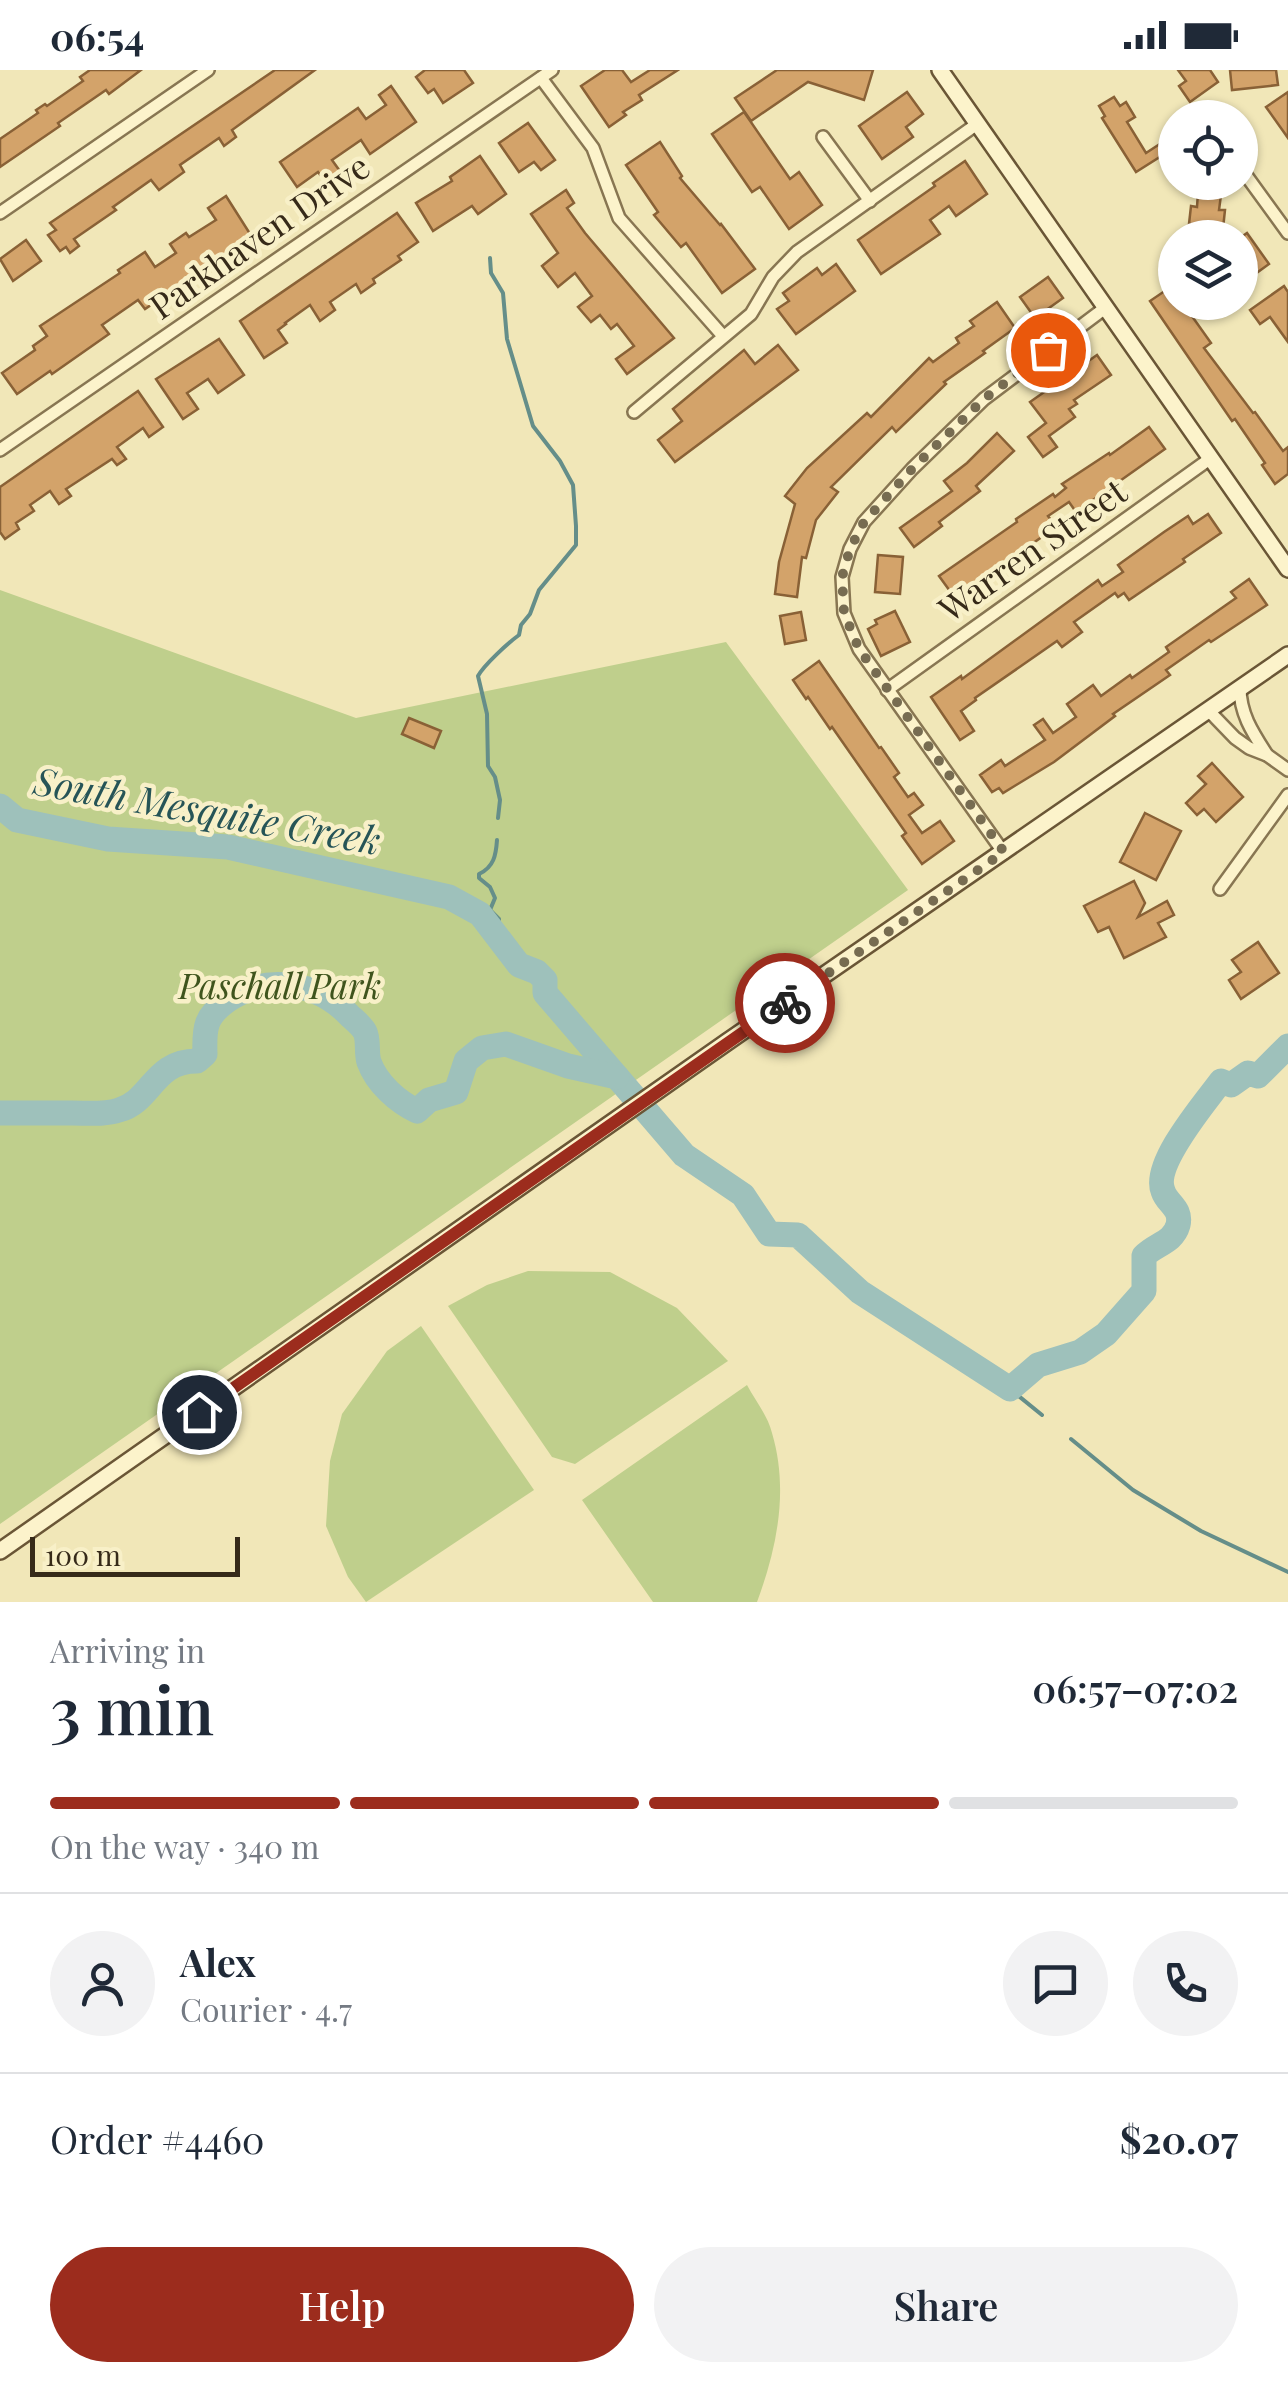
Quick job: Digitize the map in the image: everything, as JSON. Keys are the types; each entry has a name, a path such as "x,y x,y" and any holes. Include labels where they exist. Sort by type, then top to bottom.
{"street":[{"path":"0,213 208,70"},
{"path":"940,70 1288,570"},
{"path":"546,74 593,148 619,218 723,336"},
{"name":"Parkhaven Drive","path":"0,450 546,74"},
{"path":"634,412 751,314 772,277 797,252 977,124"},
{"path":"823,137 870,201"},
{"path":"1258,192 1288,233"},
{"path":"1004,852 859,649 844,613 842,577 864,522 912,469 984,399 1105,308"},
{"name":"Warren Street","path":"887,690 1211,458"},
{"path":"0,1551 1288,654"},
{"path":"1240,688 1240,704 1266,755"},
{"path":"1208,710 1248,748 1288,770"},
{"path":"1220,889 1288,794"}],"green space":[{"name":"Paschall Park","path":"0,590 356,718 726,642 908,890 0,1524"},
{"path":"528,1271 610,1272 677,1308 728,1361 575,1464 552,1457 448,1306 487,1285"},
{"path":"421,1326 534,1490 366,1602 348,1577 326,1526 330,1461 342,1414 387,1351"},
{"path":"747,1385 770,1427 780,1476 775,1540 757,1602 653,1602 582,1500"}],"building":[{"path":"90,70 141,70 109,94 106,90 58,123 60,126 0,167 0,139 38,113 36,110 83,81 80,77"},
{"path":"275,70 315,70 232,130 236,137 224,146 219,138 180,165 184,172 159,190 151,180 74,239 79,246 70,253 66,247 60,251 48,235 56,230 50,223"},
{"path":"425,70 464,70 473,83 443,103 434,89 428,93 416,77"},
{"path":"605,70 622,70 631,82 650,70 678,70 639,95 642,100 609,127 581,86"},
{"path":"777,70 873,70 864,100 808,82 751,121 735,98"},
{"path":"1178,70 1210,70 1218,82 1189,100 1179,86 1186,81"},
{"path":"1230,70 1276,70 1278,85 1232,90"},
{"path":"391,86 416,122 370,154 361,140 332,160 342,174 327,184 318,172 297,187 280,162 358,108 366,119 386,105 379,95"},
{"path":"907,92 923,114 906,127 913,137 882,159 859,126"},
{"path":"1288,92 1288,138 1266,107"},
{"path":"1114,97 1120,106 1126,102 1135,117 1127,122 1146,153 1158,145 1158,158 1136,172 1102,118 1105,116 1099,106"},
{"path":"744,112 790,179 799,172 822,205 789,229 760,187 752,192 712,134"},
{"path":"528,123 555,160 541,170 534,162 519,172 499,143"},
{"path":"660,142 680,178 755,269 722,293 686,243 681,247 654,215 658,212 626,165"},
{"path":"480,156 506,194 478,214 472,206 433,231 416,203 452,181 450,177"},
{"path":"965,161 987,194 956,216 949,206 930,220 940,234 881,274 858,240"},
{"path":"566,190 574,203 567,208 585,233 674,338 627,374 616,359 634,346 617,324 611,329 600,315 591,322 578,307 592,296 575,273 558,287 542,266 558,253 531,214"},
{"path":"226,196 252,237 145,309 138,300 102,325 109,334 17,394 2,373 35,350 33,346 47,336 40,326 145,252 155,267 176,253 170,244 216,220 208,208"},
{"path":"1197,200 1220,200 1219,210 1225,210 1224,220 1189,220 1191,206 1197,207"},
{"path":"397,213 418,242 361,293 356,284 330,302 335,310 320,321 310,305 285,323 278,330 287,343 264,358 240,321"},
{"path":"26,240 41,261 13,281 0,259"},
{"path":"1258,248 1269,264 1258,272"},
{"path":"836,264 855,291 796,334 777,309 789,301 783,293 817,268 822,275"},
{"path":"1048,277 1063,298 1035,318 1020,297"},
{"path":"1284,286 1288,292 1288,342 1270,317 1260,324 1258,304"},
{"path":"1158,296 1158,313 1150,301"},
{"path":"997,302 1015,328 944,382 896,432 892,427 831,487 838,492 816,520 806,558 802,557 797,597 775,594 779,562 795,504 785,496 807,468 867,413 871,417 929,358 933,362 959,343 956,338 974,326 970,321"},
{"path":"1163,320 1195,320 1211,343 1204,348 1283,451 1288,447 1288,474 1275,484 1235,419 1232,421"},
{"path":"219,339 244,375 218,393 208,379 187,393 198,409 183,419 156,379"},
{"path":"778,345 798,370 675,462 658,440 682,421 673,409 744,350 755,364"},
{"path":"1097,355 1111,375 1074,400 1077,404 1069,409 1075,417 1049,436 1057,447 1043,457 1028,437 1046,423 1030,402"},
{"path":"138,391 163,427 149,437 143,428 117,447 126,459 117,465 112,459 66,489 71,496 59,504 50,491 30,505 34,511 16,523 19,529 5,539 0,532 0,487"},
{"path":"1149,427 1165,449 1076,512 1069,502 1048,516 1056,527 955,598 939,576 1017,522 1016,519 1053,494 1055,497 1066,488 1062,484"},
{"path":"997,433 1014,451 976,486 980,491 914,547 900,528 952,491 944,481"},
{"path":"1208,514 1221,533 1129,600 1124,593 1118,597 1115,593 1074,622 1082,632 1062,647 1057,641 975,698 961,711 974,731 960,740 931,697 961,676 962,679 1098,580 1102,586 1123,572 1118,565 1188,516 1193,524"},
{"path":"878,555 903,557 900,594 875,592"},
{"path":"1249,579 1267,605 1166,670 1170,675 1054,762 1003,793 999,788 992,792 980,775 1001,760 1005,766 1045,740 1034,725 1043,719 1053,733 1076,717 1067,704 1093,685 1101,696 1130,675 1132,678 1169,652 1166,647 1236,598 1231,592"},
{"path":"895,611 910,642 881,656 868,629 877,624 875,620"},
{"path":"801,612 806,640 785,644 780,616"},
{"path":"819,661 899,773 894,777 908,797 914,793 923,805 909,815 922,833 940,821 954,841 922,864 902,836 906,833 832,727 793,680"},
{"path":"409,718 441,731 434,748 402,734"},
{"path":"1212,763 1243,797 1216,822 1204,809 1197,815 1186,803 1206,784 1198,776"},
{"path":"1145,813 1181,831 1156,880 1120,862"},
{"path":"1134,881 1145,903 1138,917 1167,901 1174,915 1158,923 1166,937 1124,958 1109,927 1098,932 1084,906"},
{"path":"1258,942 1279,973 1241,999 1229,980 1241,972 1232,960"}],"waterway":[{"path":"490,258 491,273 503,293 507,339 533,426 573,485 576,526 576,545 539,590 519,635 478,676 487,714 488,766 500,800 498,818"},
{"name":"South Mesquite Creek","path":"0,806 17,820 108,839 228,847 449,897 480,914 519,965 545,980 545,993 684,1155 743,1195 769,1234 798,1235 860,1292 1010,1389 1038,1365 1080,1352 1106,1334 1144,1291 1144,1256 1172,1236 1178,1225 1178,1214 1163,1191 1162,1179 1172,1150 1221,1081 1231,1085 1248,1073 1258,1076 1288,1046"},
{"path":"496,934 499,919 490,910 495,898 479,874 493,860 497,840"},
{"name":"South Mesquite Creek","path":"0,1113 101,1113 130,1105 171,1067 197,1061 205,1054 208,1023 220,1006 243,992 275,985 307,989 336,1004 365,1032 369,1062 377,1078 417,1111 429,1100 456,1092 466,1061 482,1048 506,1044 568,1066 617,1077"},
{"path":"1010,1389 1042,1415"},
{"path":"1071,1439 1133,1490 1201,1531 1288,1572"}],"way so far":[{"path":"785,1003 1004,852 859,649 844,613 842,577 864,522 912,469 984,399 1048,350"}],"route":[{"path":"199,1412 785,1003"}]}
